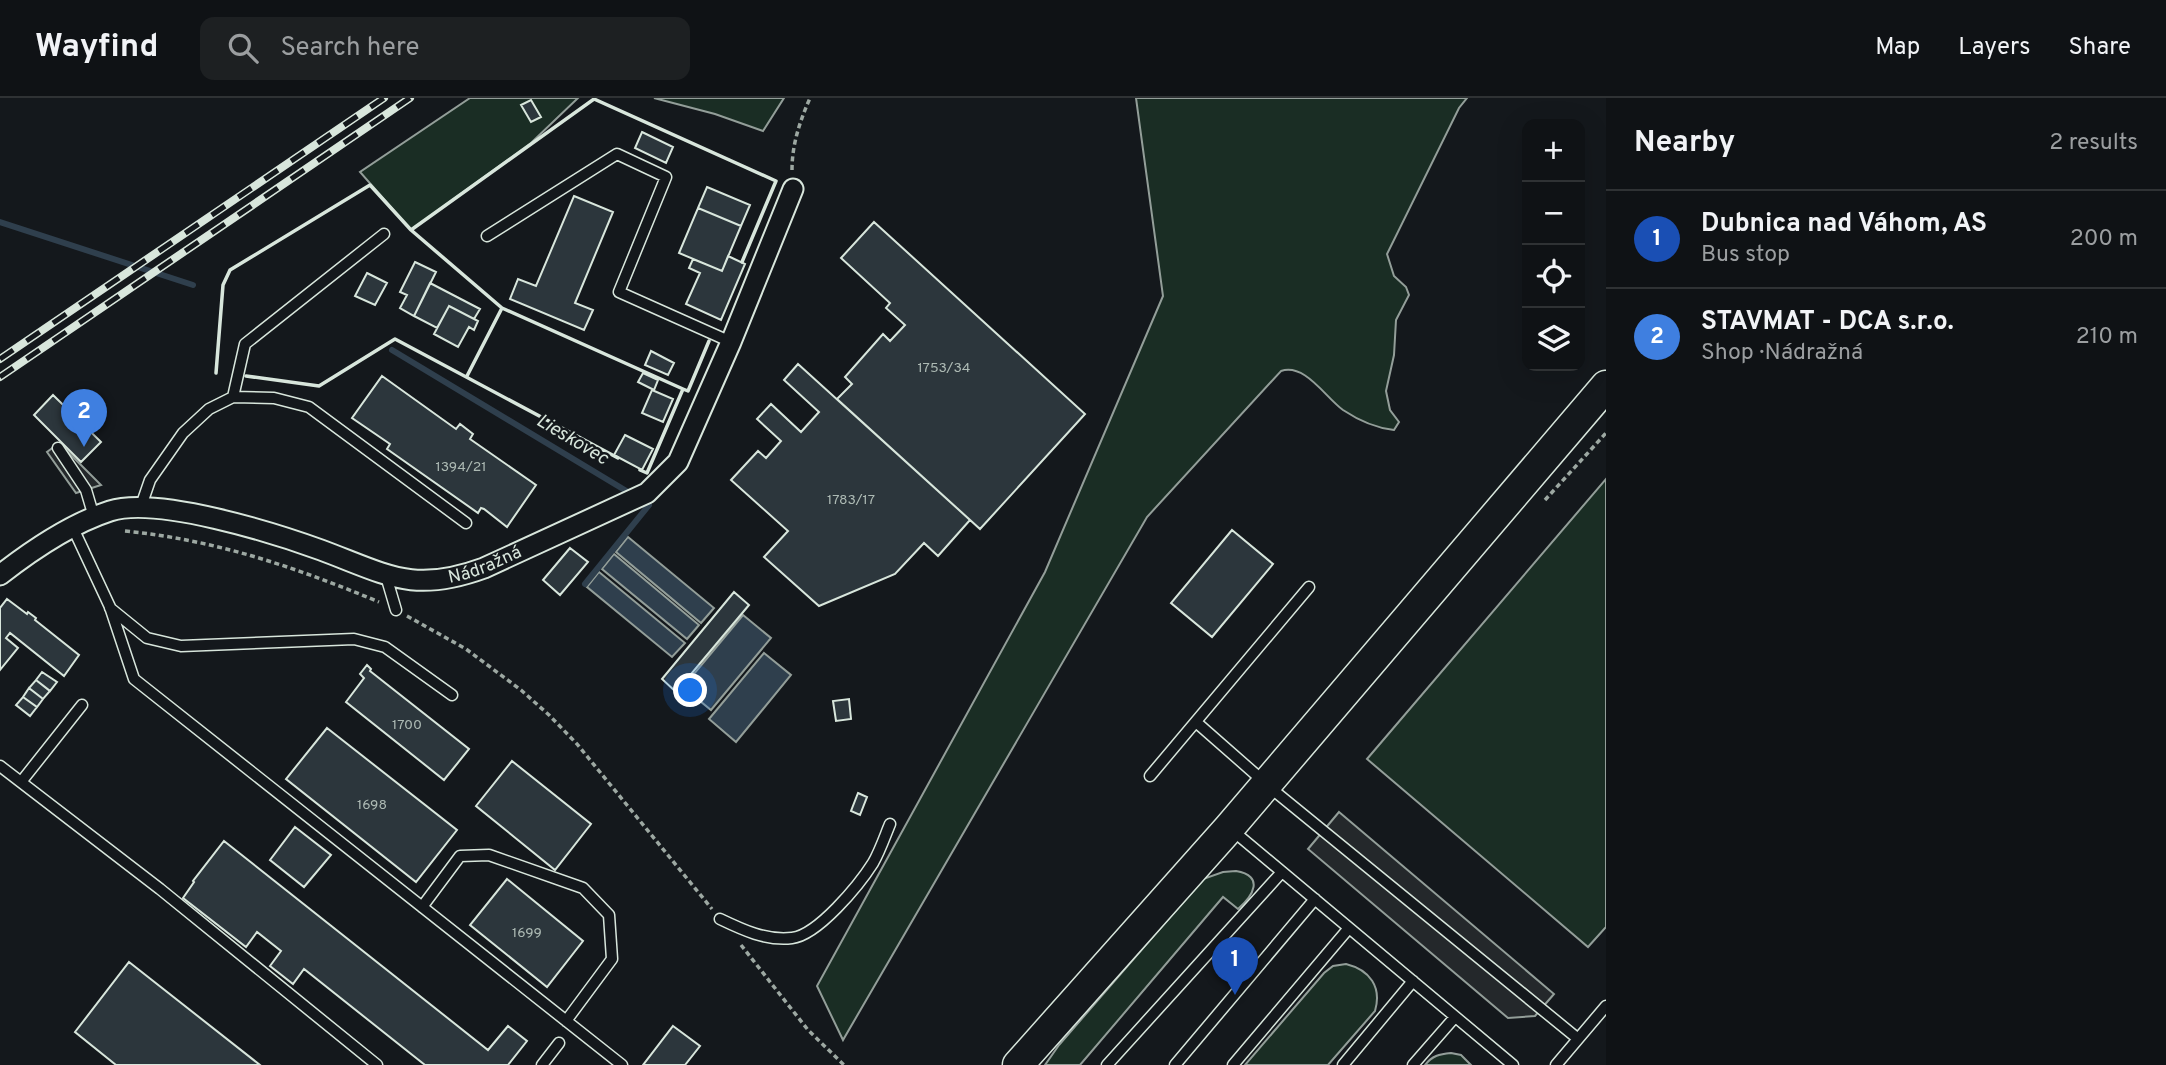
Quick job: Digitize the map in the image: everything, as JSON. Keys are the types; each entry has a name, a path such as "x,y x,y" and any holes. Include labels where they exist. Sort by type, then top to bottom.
{"main road":[{"path":"1018,1065 1230,828 1606,386"}],"street":[{"name":"Nádražná","path":"0,575 42,545 94,517 112,510 141,506 220,519 319,550 386,576 418,582 457,578 638,497 678,462 731,342 793,189"}],"lane":[{"path":"487,236 617,155 666,177 619,292 731,342"},
{"path":"233,397 245,344 384,234"},
{"path":"141,506 150,480 183,433 209,409 233,397 274,398 309,407 466,523"},
{"path":"58,448 86,490 94,517"},
{"path":"73,528 110,607 134,679 622,1065"},
{"path":"386,576 396,610"},
{"path":"1150,776 1309,587"},
{"path":"110,607 147,638 181,646 354,639 385,647 452,695"},
{"path":"21,782 82,705"},
{"path":"1196,722 1266,784 1577,1038"},
{"path":"0,766 160,889 377,1065"},
{"path":"720,919 753,934 778,939 795,938 809,933 831,915 873,863 890,824"},
{"path":"1230,828 1513,1065"},
{"path":"422,907 460,856 489,855 583,888 609,915 612,959 566,1021"},
{"path":"1107,1065 1282,872"},
{"path":"1175,1065 1315,899"},
{"path":"1233,1065 1349,928"},
{"path":"1343,1065 1413,981"},
{"path":"1561,1063 1577,1038 1602,1019 1606,1006"},
{"path":"1413,1065 1455,1017"},
{"path":"542,1065 559,1043"}],"path":[{"path":"793,189 792,157 799,124 810,98"},
{"path":"121,530 159,534 261,557 328,581 396,610 466,649 521,690 577,744 808,1030 844,1065"}],"green space":[{"path":"470,98 578,98 531,143 411,230 360,172"},
{"path":"654,98 784,98 763,131 715,114"},
{"path":"1136,98 1467,98 1459,108 1387,254 1394,276 1406,287 1409,295 1396,320 1394,355 1386,391 1390,410 1399,422 1394,430 1367,423 1343,410 1306,376 1290,370 1281,371 1147,517 843,1040 817,986 1045,572 1163,296"},
{"path":"1606,479 1606,927 1588,947 1367,759"},
{"path":"1236,871 1251,877 1253,882 1252,893 1243,904 1238,909 1223,897 1080,1065 1045,1065 1059,1045 1203,879"},
{"path":"1346,964 1368,975 1375,987 1377,1002 1375,1011 1328,1065 1245,1065 1324,973 1333,966"},
{"path":"1451,1053 1461,1055 1471,1065 1425,1065 1436,1056"}],"shaded area":[{"path":"59,443 101,485 76,493 47,452"},
{"path":"1339,812 1554,994 1535,1016 1508,1018 1308,849"}],"water":[{"path":"628,537 714,608 701,623 616,552"},
{"path":"614,554 699,625 687,639 602,569"},
{"path":"599,572 685,643 672,657 587,587"},
{"path":"743,615 771,638 711,710 683,687"},
{"path":"764,653 791,675 736,742 709,719"}],"building":[{"path":"531,100 541,117 531,122 521,105"},
{"path":"642,132 673,147 666,163 635,148"},
{"path":"707,187 750,205 741,226 698,208"},
{"path":"574,196 613,212 575,303 593,310 584,330 510,299 518,279 536,286"},
{"path":"698,208 741,226 722,271 679,253"},
{"path":"874,222 1085,414 980,529 837,399 852,384 845,377 883,334 890,341 905,325 886,308 890,303 841,258"},
{"path":"728,256 745,264 721,320 686,304 700,273 689,268 693,259 722,271"},
{"path":"415,262 436,272 414,316 400,308 407,295 400,292"},
{"path":"367,273 387,283 375,305 355,296"},
{"path":"430,283 480,309 474,319 449,306 437,328 414,316"},
{"path":"449,306 478,321 474,330 469,327 458,347 434,334"},
{"path":"651,351 674,363 668,375 645,365"},
{"path":"798,364 970,520 938,556 924,543 895,574 819,606 764,557 788,531 731,480 758,451 766,458 781,441 757,419 771,404 801,432 819,412 784,380"},
{"path":"643,373 658,380 654,390 638,382"},
{"path":"382,376 456,429 460,424 473,434 470,439 536,485 507,527 484,509 481,508 478,513 387,449 390,444 352,418"},
{"path":"652,390 673,399 663,422 642,413"},
{"path":"53,395 101,442 81,462 34,415"},
{"path":"625,435 653,449 642,470 614,455"},
{"path":"1232,530 1273,564 1212,637 1171,603"},
{"path":"570,548 588,562 560,595 543,580"},
{"path":"734,592 749,605 676,692 662,679"},
{"path":"7,599 36,618 35,620 79,655 64,676 10,633 6,638 18,648 0,670 0,608"},
{"path":"367,665 370,671 469,749 444,780 346,702 364,678 360,674"},
{"path":"42,672 57,682 50,691 36,680"},
{"path":"36,680 50,691 43,699 29,688"},
{"path":"29,688 43,699 37,707 23,697"},
{"path":"23,697 37,707 30,716 16,705"},
{"path":"849,699 851,719 836,721 833,701"},
{"path":"327,728 457,830 416,882 286,779"},
{"path":"512,761 591,824 555,870 476,806"},
{"path":"858,793 867,797 860,815 851,811"},
{"path":"295,827 331,855 304,887 270,860"},
{"path":"224,841 488,1050 508,1026 527,1041 508,1065 425,1065 304,969 293,984 270,966 281,951 257,932 246,947 183,898"},
{"path":"507,879 583,941 547,987 470,925"},
{"path":"129,962 260,1065 116,1065 75,1032"},
{"path":"673,1026 700,1046 685,1065 643,1065"}],"waterway":[{"name":"Lieskovec","path":"0,222 193,285"},
{"name":"Lieskovec","path":"392,350 633,495"},
{"name":"Lieskovec","path":"585,584 649,505 642,500"}],"railway":[{"path":"0,359 384,98"},
{"path":"0,377 410,98"}],"wall":[{"path":"411,230 594,99 776,181 742,262"},
{"path":"216,373 223,285 230,270 370,185 411,230 502,308"},
{"path":"467,376 502,308 683,389 647,473 640,470"},
{"path":"246,376 319,386 395,339 618,458"},
{"path":"683,389 688,391 709,341"}],"place":[{"name":"STAVMAT - DCA s.r.o.","path":"84,447"},
{"name":"Dubnica nad Váhom, AS","path":"1235,995"}]}
